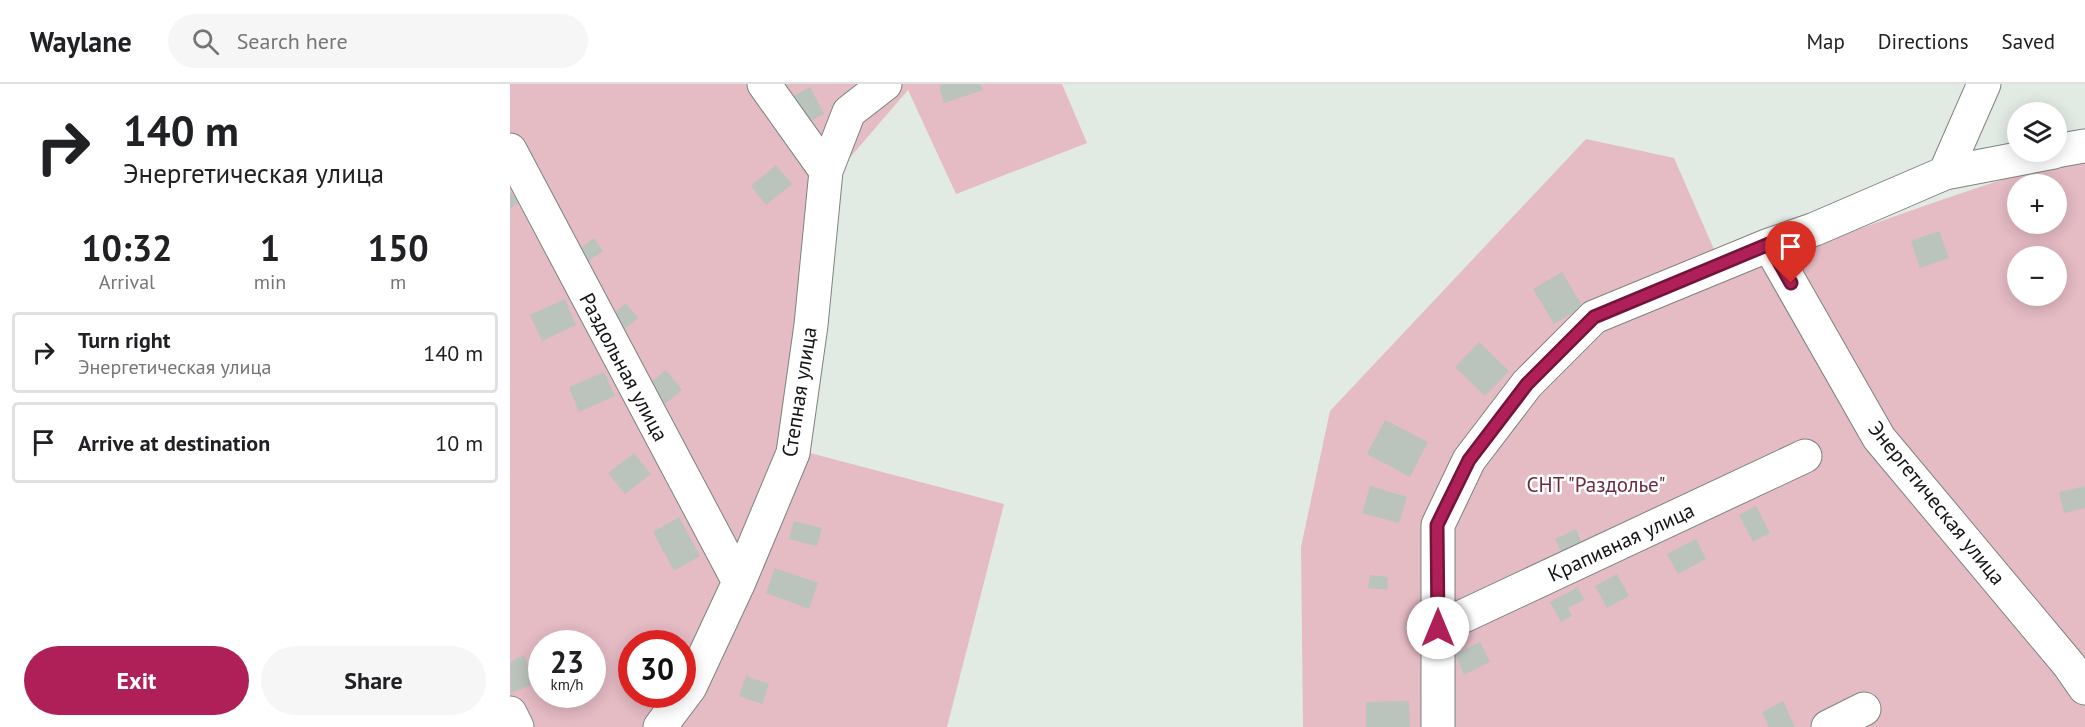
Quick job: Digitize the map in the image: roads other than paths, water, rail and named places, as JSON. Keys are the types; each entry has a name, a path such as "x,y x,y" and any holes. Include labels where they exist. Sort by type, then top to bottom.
{"street":[{"path":"764,84 826,171"},
{"name":"Степная улица","path":"660,727 690,687 739,582 793,453 811,325 826,171 849,111 885,84"},
{"path":"1945,173 1983,84"},
{"path":"1438,727 1437,525 1469,460 1527,384 1594,317 1769,244 1815,229 1945,173 2073,148"},
{"name":"Раздольная улица","path":"510,150 739,582"},
{"name":"Энергетическая улица","path":"1769,244 1879,438 2069,665 2085,688"},
{"name":"Крапивная улица","path":"1438,628 1805,456"},
{"path":"1828,727 1864,709"},
{"path":"510,714 517,727"}],"park label":[{"name":"СНТ \"Раздолье\"","path":"1596,484"}]}
